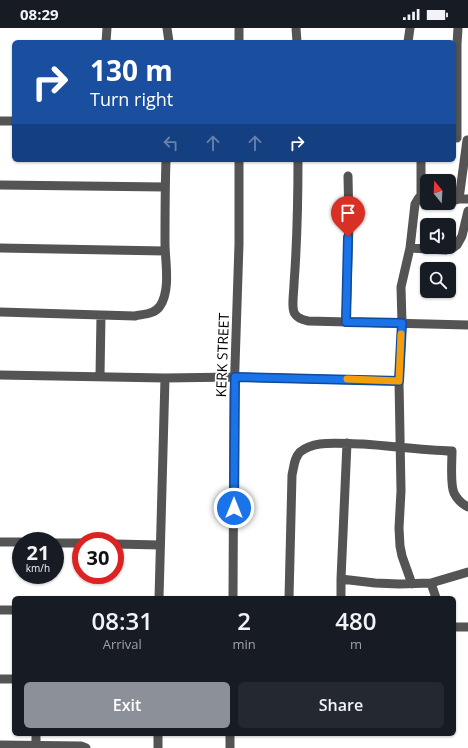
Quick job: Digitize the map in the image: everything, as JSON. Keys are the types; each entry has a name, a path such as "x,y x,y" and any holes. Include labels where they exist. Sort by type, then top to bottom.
{"street":[{"path":"106,40 107,28"},
{"path":"167,28 169,40"},
{"path":"239,28 239,40"},
{"path":"296,28 297,40"},
{"path":"408,40 410,28"},
{"path":"456,44 458,28"},
{"path":"0,121 12,121"},
{"path":"456,138 467,140 463,199"},
{"path":"0,312 135,316 156,311 165,294 166,281 166,162"},
{"name":"KERK STREET","path":"233,596 239,162"},
{"path":"298,162 297,248 293,299 295,314 300,319 308,321 468,325"},
{"path":"421,162 422,174"},
{"path":"346,322 349,224 348,176"},
{"path":"0,185 165,187"},
{"path":"412,584 400,546 401,447 399,381 402,323 401,287 410,248 415,204 418,199 420,199"},
{"path":"410,248 446,250 453,248 462,236 468,211"},
{"path":"0,248 165,251"},
{"path":"100,376 101,315"},
{"path":"0,375 165,378 235,377 399,381"},
{"path":"159,596 165,378"},
{"path":"341,596 347,443"},
{"path":"289,596 292,475 296,457 311,446 347,443 430,451 452,451 452,482 454,494 463,504 468,507"},
{"path":"0,542 12,542"},
{"path":"124,544 160,545"},
{"path":"341,579 375,583 431,583 468,572"},
{"path":"431,583 435,596"},
{"path":"0,610 12,610"},
{"path":"456,627 468,627"},
{"path":"0,679 12,679"},
{"path":"36,736 37,747"},
{"path":"158,736 158,748"},
{"path":"230,736 230,748"},
{"path":"0,745 37,747 81,746 86,748"}],"slow traffic":[{"path":"347,379 399,381 401,334"}],"route":[{"path":"234,508 235,377 399,381 402,323 346,322 348,237"}]}
